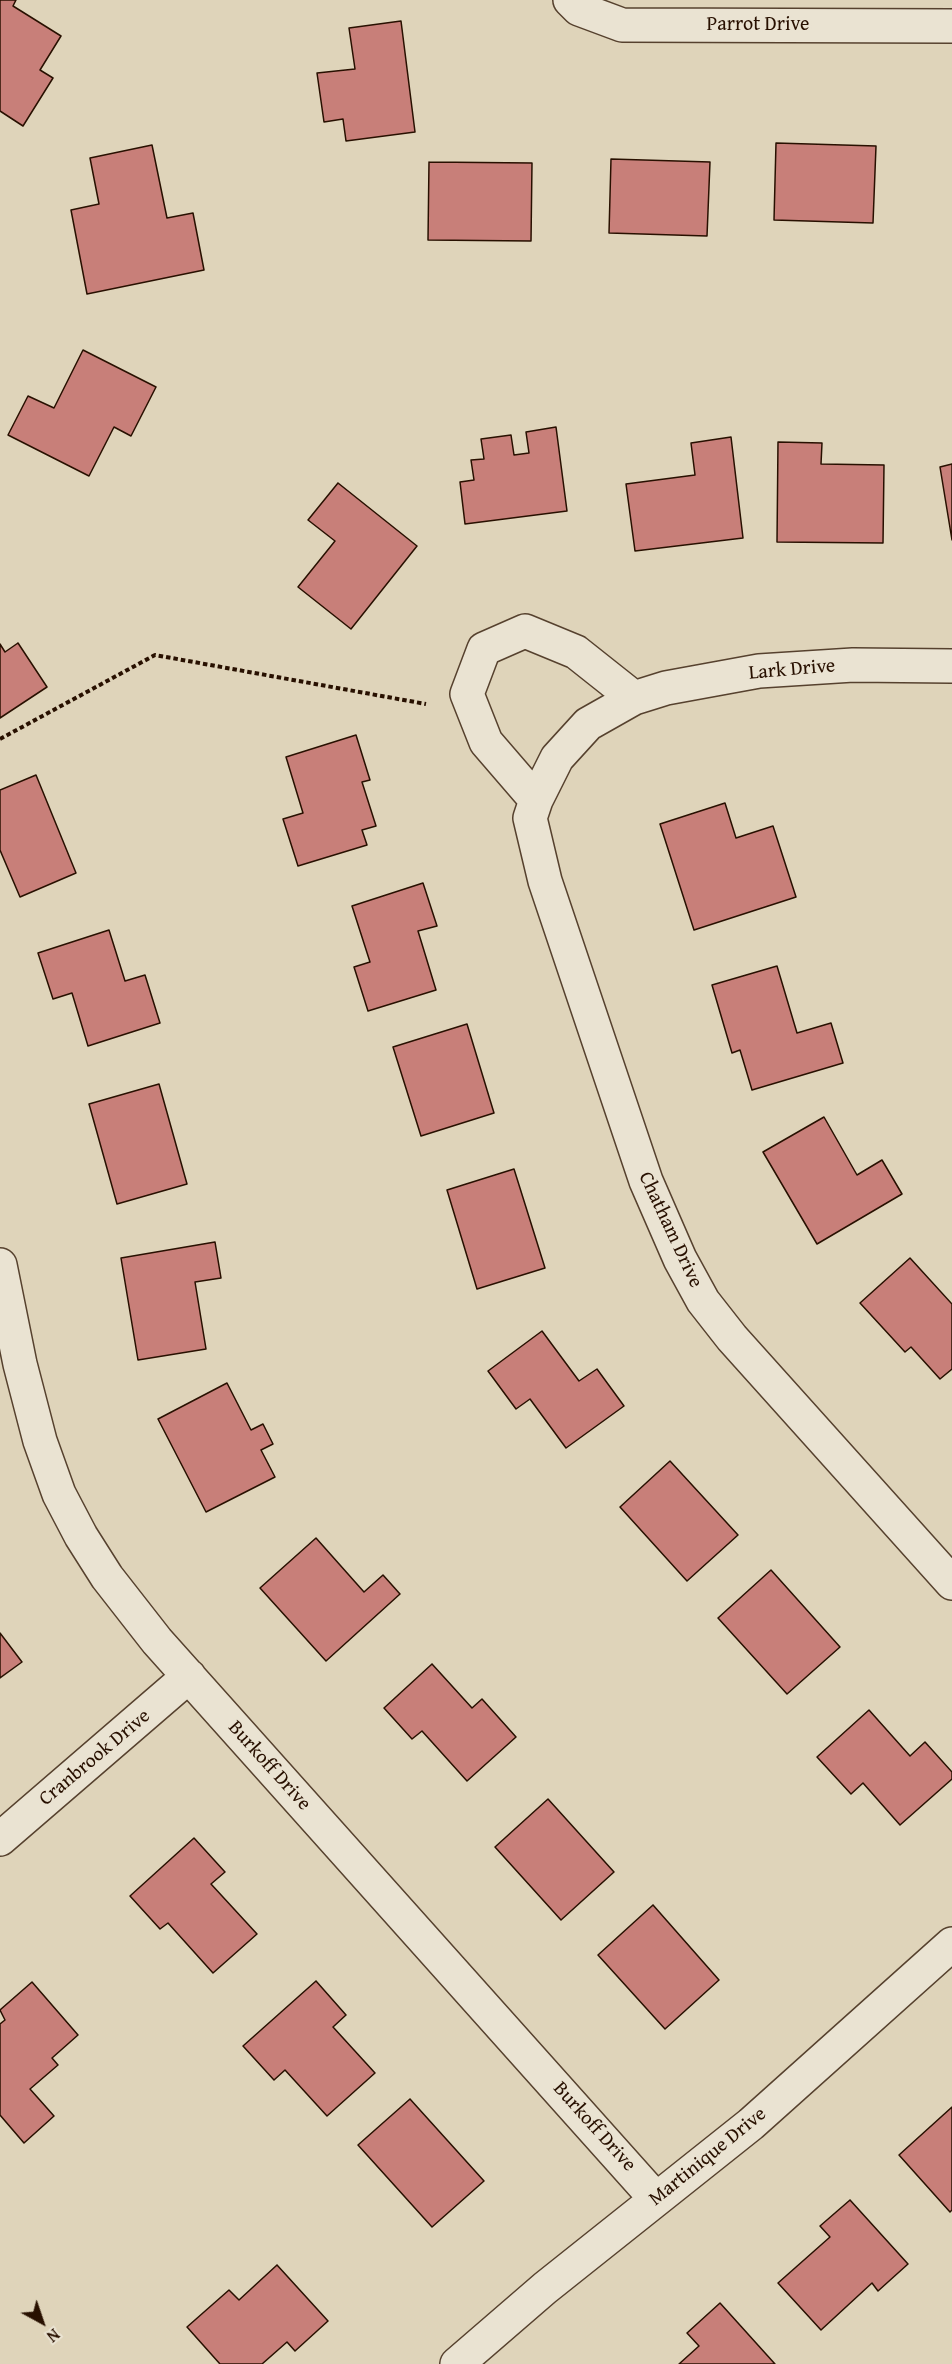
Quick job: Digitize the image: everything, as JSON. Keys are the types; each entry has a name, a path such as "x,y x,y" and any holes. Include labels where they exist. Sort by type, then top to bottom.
{"street":[{"name":"Parrot Drive","path":"570,0 579,9 622,25 952,26"},
{"path":"536,800 486,742 467,693 484,649 525,631 576,652 634,698"},
{"name":"Lark Drive","path":"588,724 634,698 666,688 759,671 853,665 952,666"},
{"name":"Chatham Drive","path":"588,724 557,758 536,800 530,818 545,881 646,1181 680,1258 703,1301 732,1338 952,1583"},
{"name":"Burkoff Drive","path":"0,1265 23,1375 40,1441 59,1494 81,1536 107,1577 189,1676 657,2199"},
{"name":"Cranbrook Drive","path":"0,1839 189,1676"},
{"name":"Martinique Drive","path":"457,2364 544,2288 751,2124 952,1944"}],"path":[{"path":"0,739 155,655 426,704"}],"building":[{"path":"0,0 16,0 13,6 61,36 40,70 53,78 23,126 0,111"},
{"path":"401,21 415,132 346,141 343,119 324,122 317,73 355,69 349,28"},
{"path":"776,143 876,146 873,223 774,220"},
{"path":"152,145 167,218 193,213 204,270 87,294 71,210 99,204 90,158"},
{"path":"611,159 710,162 707,236 609,233"},
{"path":"429,162 532,163 531,241 428,240"},
{"path":"83,350 156,387 131,436 114,427 89,476 8,435 28,396 54,408"},
{"path":"556,427 567,511 465,524 460,482 474,480 471,460 484,459 481,439 511,435 514,455 529,453 526,432"},
{"path":"731,437 743,538 635,551 626,484 695,475 691,443"},
{"path":"778,442 822,443 821,464 884,465 883,543 777,542"},
{"path":"952,464 952,540 940,467"},
{"path":"338,483 417,546 351,629 298,587 335,541 308,520"},
{"path":"18,643 47,687 0,718 0,644 5,652"},
{"path":"356,735 370,780 362,782 376,826 362,830 367,845 298,866 283,819 303,813 286,757"},
{"path":"36,775 76,873 20,897 0,850 0,790"},
{"path":"725,803 736,838 773,826 796,897 694,930 660,824"},
{"path":"423,883 437,926 418,931 436,990 368,1011 354,967 370,962 352,906"},
{"path":"109,930 125,981 145,975 160,1023 88,1046 72,993 53,999 38,953"},
{"path":"777,966 797,1033 831,1023 843,1063 752,1090 740,1050 732,1053 712,985"},
{"path":"467,1024 494,1113 421,1136 393,1047"},
{"path":"159,1084 187,1184 117,1204 89,1104"},
{"path":"824,1117 857,1175 882,1160 902,1194 817,1244 763,1152"},
{"path":"514,1169 545,1268 477,1289 447,1190"},
{"path":"215,1242 221,1278 195,1282 206,1349 138,1360 121,1258"},
{"path":"910,1258 952,1304 952,1369 940,1379 911,1347 905,1352 860,1303"},
{"path":"542,1331 579,1381 597,1369 624,1406 566,1448 530,1399 516,1409 488,1371"},
{"path":"227,1383 251,1430 263,1424 273,1444 261,1450 275,1477 206,1512 158,1419"},
{"path":"670,1461 738,1535 687,1581 620,1507"},
{"path":"316,1538 364,1592 383,1575 400,1594 326,1661 260,1588"},
{"path":"771,1570 840,1647 787,1694 718,1618"},
{"path":"0,1633 22,1662 0,1678"},
{"path":"432,1664 472,1708 482,1699 516,1737 467,1781 422,1731 412,1739 384,1708"},
{"path":"869,1710 910,1756 925,1742 952,1772 952,1779 900,1825 863,1783 851,1794 817,1757"},
{"path":"548,1799 614,1872 561,1920 495,1847"},
{"path":"194,1838 225,1872 211,1884 257,1934 213,1973 168,1923 160,1929 130,1896"},
{"path":"653,1905 719,1980 665,2029 598,1955"},
{"path":"316,1981 346,2015 333,2027 375,2073 327,2116 285,2070 274,2080 243,2046"},
{"path":"32,1982 78,2035 52,2058 58,2065 30,2089 54,2116 24,2143 0,2115 0,2024 5,2020 0,2010"},
{"path":"410,2099 484,2181 432,2227 358,2145"},
{"path":"952,2107 952,2210 950,2212 899,2155"},
{"path":"850,2200 908,2264 878,2291 872,2283 821,2330 778,2283 830,2237 820,2226"},
{"path":"277,2265 328,2321 295,2351 287,2342 262,2364 220,2364 187,2327 229,2290 239,2300"},
{"path":"720,2303 775,2364 679,2364 699,2346 687,2333"}]}
